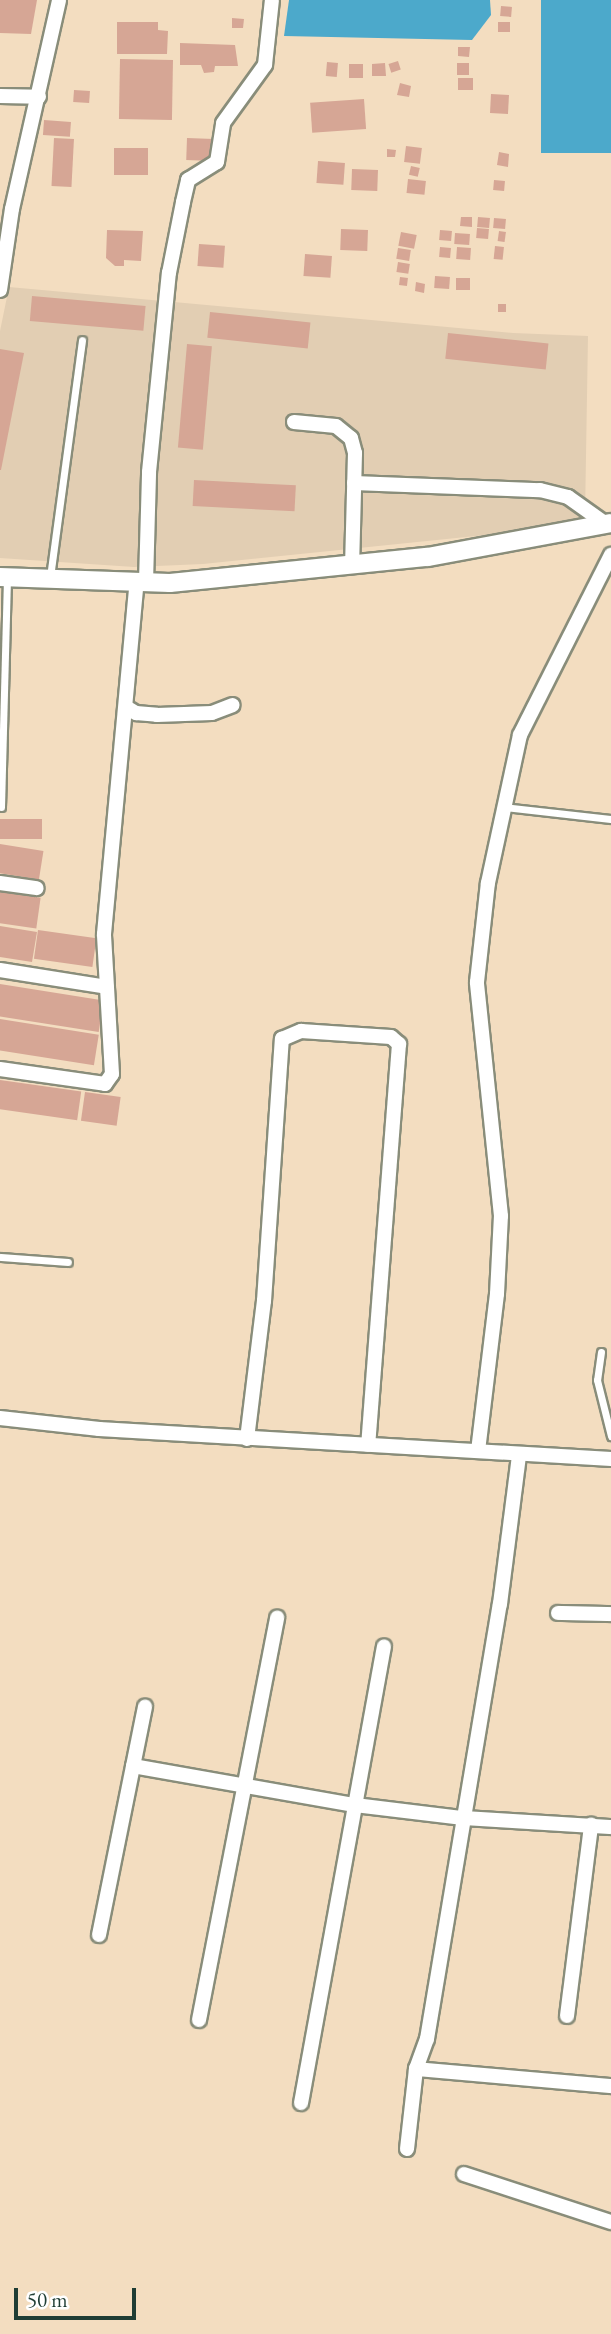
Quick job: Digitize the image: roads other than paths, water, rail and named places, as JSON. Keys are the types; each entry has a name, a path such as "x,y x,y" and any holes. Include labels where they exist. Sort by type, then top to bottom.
{"street":[{"path":"0,290 12,209 59,0"},
{"path":"0,1069 110,1081 104,934 141,582 150,459 169,273 188,180 217,162 223,123 265,65 272,0"},
{"path":"0,96 39,97"},
{"path":"294,422 336,426 351,438 354,483 352,565"},
{"path":"354,483 540,490 568,497 608,523"},
{"path":"4,577 141,582 352,565 428,557 608,523"},
{"path":"478,1451 497,1294 501,1216 477,982 503,807 520,735 611,555"},
{"path":"126,707 136,713 157,715 212,712 233,705"},
{"path":"0,883 37,888"},
{"path":"0,970 107,987"},
{"path":"247,1438 264,1301 282,1039 300,1031 391,1037 400,1044 368,1445"},
{"path":"0,1418 247,1438 478,1451 519,1456 611,1459"},
{"path":"407,2149 416,2069 427,2039 500,1604 519,1456"},
{"path":"558,1612 611,1614"},
{"path":"199,2020 277,1617"},
{"path":"301,2103 384,1646"},
{"path":"99,1935 145,1707"},
{"path":"133,1766 244,1788 355,1805 463,1818 611,1827"},
{"path":"567,2016 591,1825"},
{"path":"416,2069 611,2087"},
{"path":"464,2174 611,2222"}],"lane":[{"path":"50,578 82,340"},
{"path":"1,807 4,577"},
{"path":"503,807 611,819"},
{"path":"0,1257 68,1262"},
{"path":"601,1352 597,1380 611,1436"}],"water":[{"path":"289,0 490,0 491,15 472,40 284,36"},
{"path":"541,0 611,0 611,153 541,153"}]}
